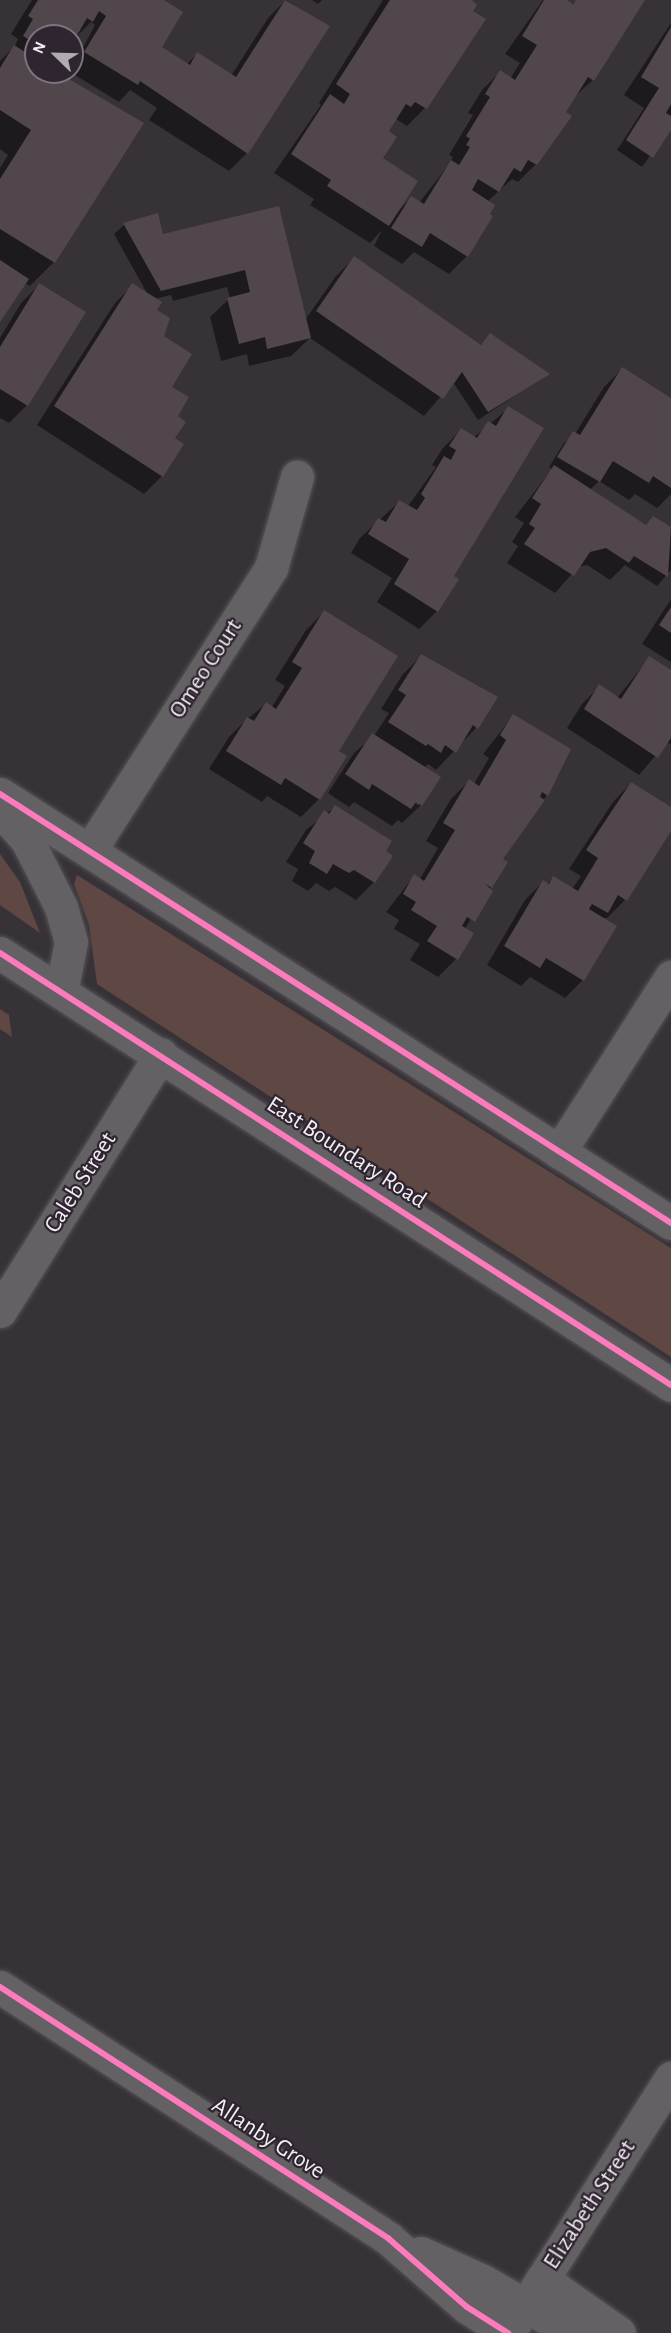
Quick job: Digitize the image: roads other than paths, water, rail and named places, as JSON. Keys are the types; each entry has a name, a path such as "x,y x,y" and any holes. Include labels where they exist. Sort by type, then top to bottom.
{"street":[{"name":"Omeo Court","path":"90,850 271,568 297,477"},
{"path":"0,794 671,1222"},
{"path":"0,810 27,840 61,906 71,942 61,992"},
{"name":"East Boundary Road","path":"0,953 161,1054 671,1385"},
{"path":"559,1152 671,977"},
{"name":"Caleb Street","path":"0,1311 161,1054"},
{"name":"Allanby Grove","path":"0,1987 389,2239 467,2307 508,2333"},
{"name":"Elizabeth Street","path":"508,2333 671,2078"},
{"name":"Allanby Grove","path":"389,2239 483,2281 534,2292"},
{"path":"534,2292 573,2333"},
{"path":"534,2292 619,2333"}]}
